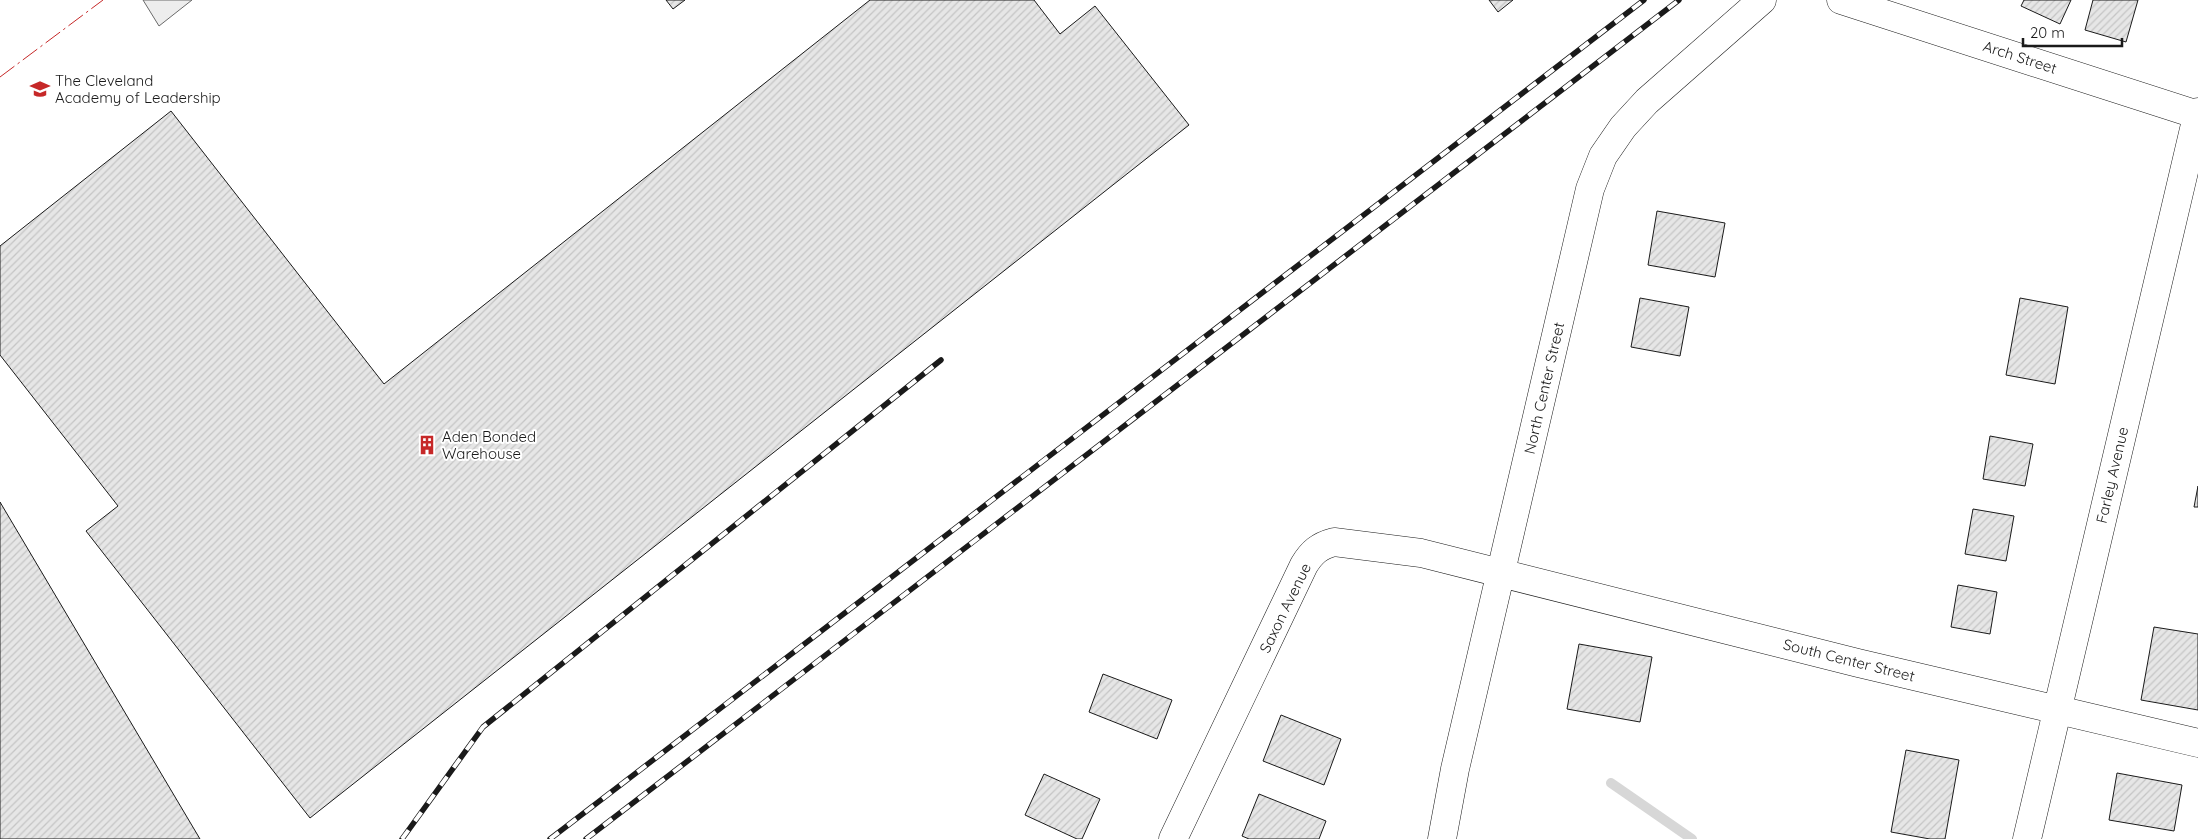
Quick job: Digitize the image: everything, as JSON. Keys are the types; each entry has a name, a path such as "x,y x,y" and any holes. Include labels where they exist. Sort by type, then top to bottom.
{"street":[{"name":"North Center Street","path":"1442,839 1455,769 1590,189 1603,156 1623,127 1647,101 1762,0"},
{"name":"Arch Street","path":"1841,0 2198,114"},
{"name":"Farley Avenue","path":"2027,839 2198,114"},
{"name":"Saxon Avenue","path":"1173,839 1311,554 1322,546 1334,542 1421,553 1502,572"},
{"name":"South Center Street","path":"1502,572 1858,664 2198,743"}],"shaded area":[{"path":"143,0 192,0 159,26"}],"building":[{"path":"666,0 685,0 673,9"},
{"name":"Aden Bonded Warehouse","path":"870,0 1034,0 1060,34 1095,6 1189,125 310,818 86,531 118,506 0,355 0,246 171,111 384,384"},
{"path":"1489,0 1513,0 1498,12"},
{"path":"2024,0 2071,0 2060,24 2021,6"},
{"path":"2093,0 2138,0 2126,42 2085,30"},
{"path":"1657,211 1725,223 1715,277 1648,265"},
{"path":"1640,298 1689,307 1680,356 1631,347"},
{"path":"2020,298 2068,307 2055,384 2006,375"},
{"path":"1990,436 2033,444 2025,486 1983,479"},
{"path":"2198,486 2198,507 2194,507"},
{"path":"0,502 200,839 0,839"},
{"path":"1973,509 2014,516 2006,561 1965,554"},
{"path":"1958,585 1997,592 1990,634 1951,627"},
{"path":"2154,627 2198,634 2198,710 2141,700"},
{"path":"1579,644 1652,657 1640,722 1567,709"},
{"path":"1103,674 1172,700 1157,739 1089,712"},
{"path":"1281,715 1341,739 1324,785 1263,761"},
{"path":"1906,750 1959,760 1945,839 1930,839 1891,832"},
{"path":"2117,773 2182,785 2174,831 2109,820"},
{"path":"1044,774 1100,799 1082,839 1077,839 1025,815"},
{"path":"1259,794 1326,821 1319,839 1249,839 1242,836"}],"waterway":[{"path":"1611,783 1692,839"}],"railway":[{"path":"550,839 1644,0"},
{"path":"586,839 1679,0"},
{"path":"402,839 483,727 941,360"}],"power":[{"path":"0,77 103,0"}],"place":[{"name":"The Cleveland Academy of Leadership","path":"40,89"},
{"name":"Aden Bonded Warehouse","path":"427,445"}]}
